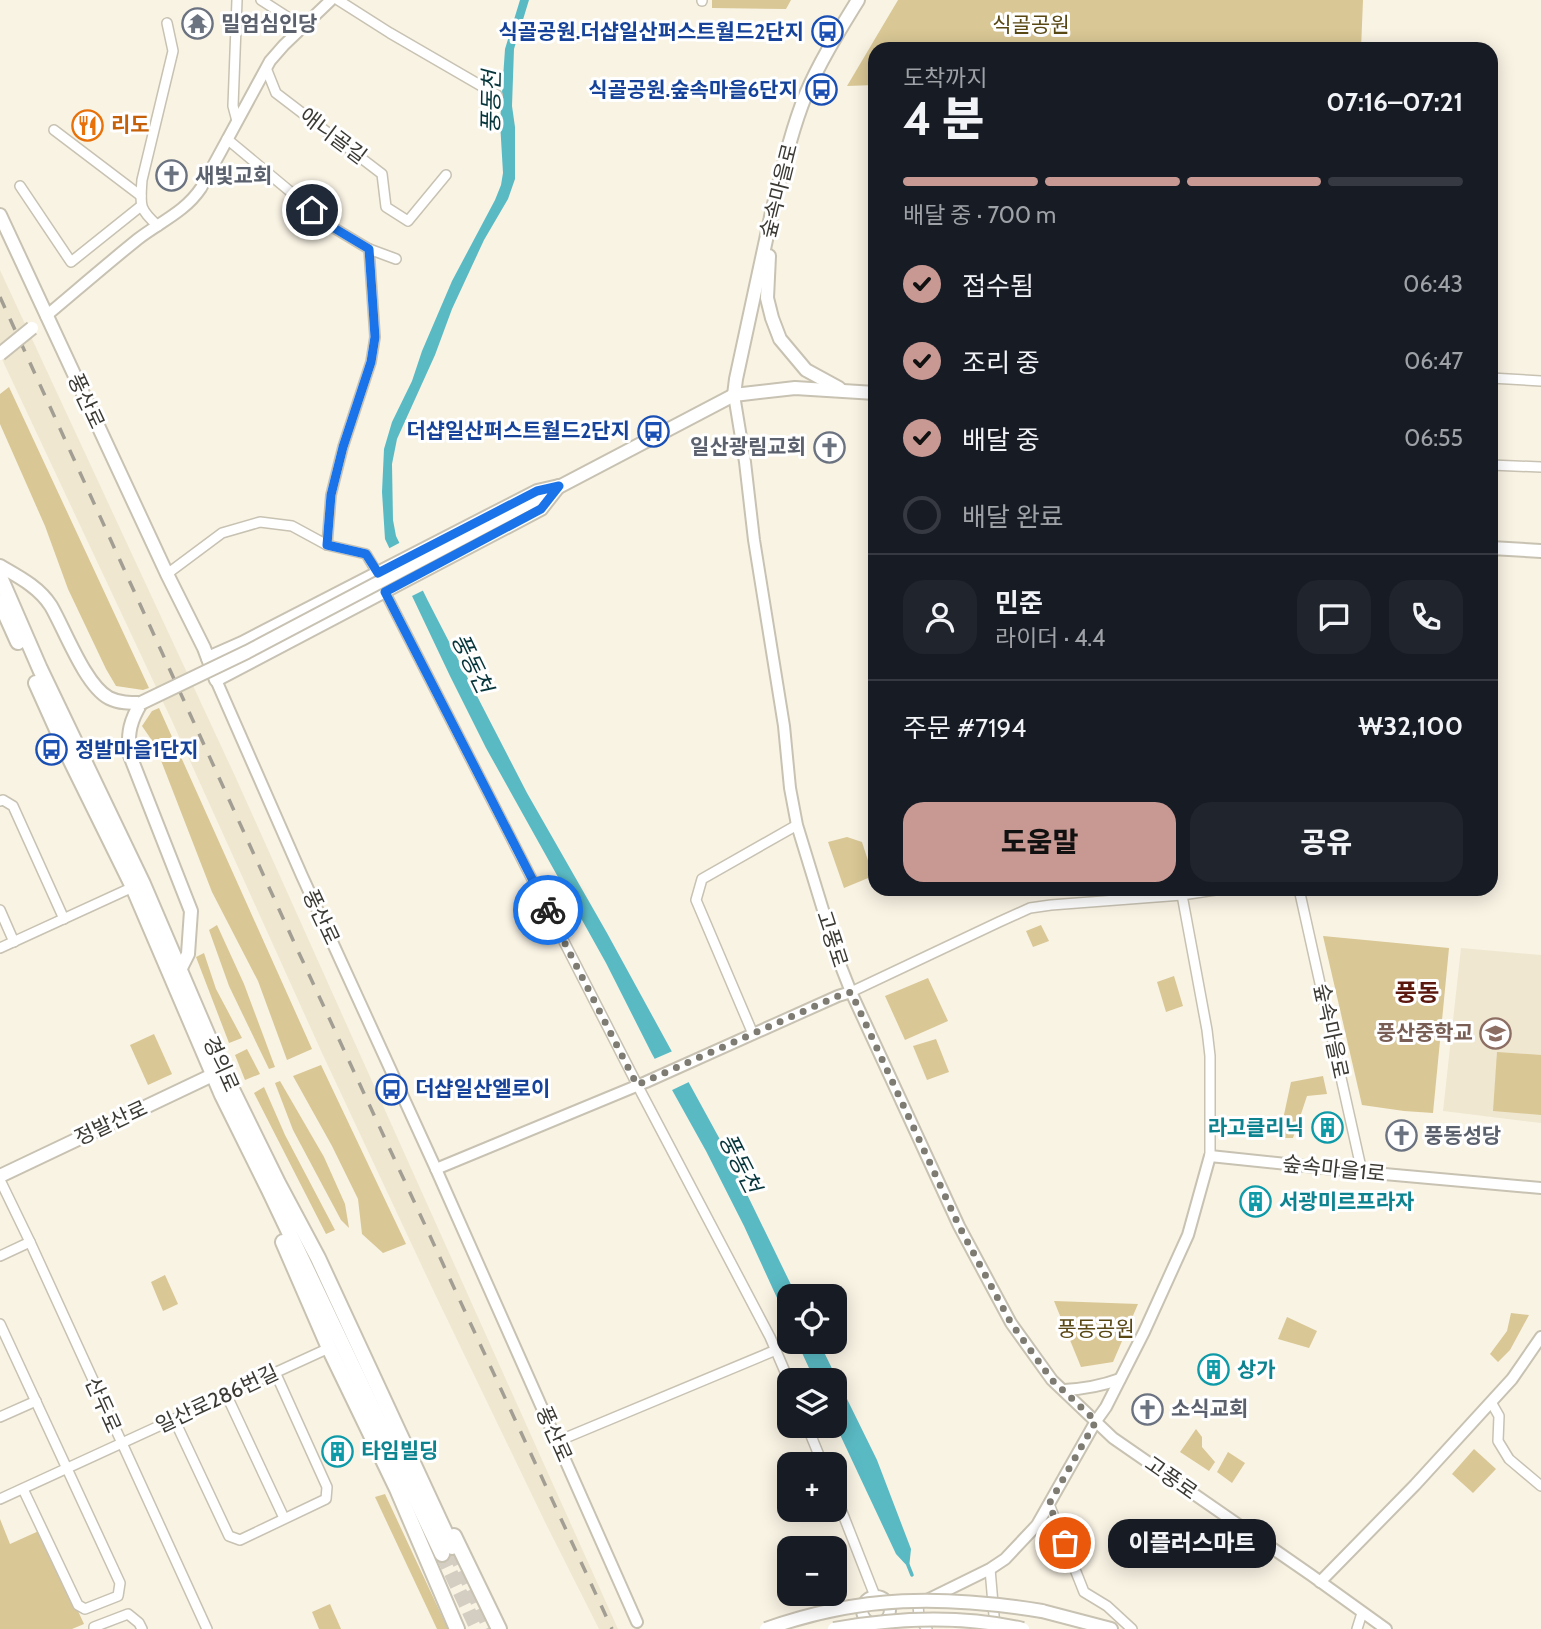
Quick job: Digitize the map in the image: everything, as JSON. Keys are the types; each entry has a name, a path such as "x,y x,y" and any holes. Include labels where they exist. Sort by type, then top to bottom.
{"main road":[{"name":"숲속마을로","path":"734,395 783,166 805,96 819,65 858,0"},
{"name":"풍산로","path":"0,215 216,680"},
{"path":"770,224 767,299 780,339 806,370 843,390"},
{"path":"0,354 46,316"},
{"path":"0,566 33,586 50,605 95,687 110,699 141,703 247,652 734,395 795,388 868,392"},
{"path":"208,658 537,491 559,486"},
{"path":"216,680 541,509 559,486"},
{"path":"1498,548 1541,551"},
{"name":"경의로","path":"0,577 40,669 143,884 180,970 218,1073"},
{"name":"경의로","path":"0,602 71,761 447,1551"},
{"path":"141,703 133,716 128,734 129,753 191,911 188,954 180,970"},
{"name":"정발산로","path":"0,1178 218,1073"},
{"path":"457,1629 402,1501 329,1348 274,1221 273,1187 290,1196 363,1333 459,1547 499,1629"},
{"path":"766,1629 799,1617 904,1600 958,1600 998,1604 1042,1611 1111,1629"},
{"path":"834,1629 863,1624 957,1620 1023,1629"}],"street":[{"path":"237,0 233,107 237,121"},
{"path":"261,0 303,27"},
{"path":"46,316 198,194 265,68 279,50 331,0"},
{"path":"338,0 496,95"},
{"path":"158,226 146,214 141,201 142,180 173,51 167,23"},
{"name":"애니골길","path":"265,68 276,93 382,174 386,207 408,221 446,175"},
{"path":"54,130 141,201"},
{"path":"228,139 334,228 369,249 396,259"},
{"path":"20,186 71,262 141,201"},
{"path":"327,545 331,495 343,447 371,362 375,337 369,249"},
{"path":"1498,379 1541,381"},
{"name":"고풍로","path":"734,395 797,825 838,959 851,992 964,1236 1011,1323 1052,1380 1113,1438 1385,1629"},
{"path":"1498,465 1541,467"},
{"path":"167,574 222,533 260,522 292,526 327,545 366,554 381,572"},
{"path":"390,590 637,1085 784,1368"},
{"name":"풍산로","path":"216,680 637,1622"},
{"path":"0,801 13,806 64,919"},
{"path":"753,1034 696,900 702,879 797,825"},
{"path":"0,948 132,887"},
{"path":"436,1169 851,992 1030,908 1169,896"},
{"path":"889,1605 918,1604 990,1569 1005,1559 1037,1525 1106,1407 1188,1235 1210,1156 1208,1043 1182,896"},
{"name":"숲속마을로","path":"1301,896 1362,1172"},
{"path":"0,910 14,942"},
{"name":"숲속마을1로","path":"1210,1156 1541,1188"},
{"name":"산두로","path":"0,1178 207,1629"},
{"path":"0,1255 30,1242"},
{"path":"0,1324 3,1336 120,1583 118,1596 85,1609 78,1605 23,1489"},
{"path":"1320,1582 1415,1485 1512,1379 1541,1337"},
{"name":"일산로286번길","path":"0,1499 329,1348"},
{"path":"558,1441 776,1350"},
{"path":"174,1419 229,1536 240,1540 326,1499 327,1487 275,1372"},
{"path":"1064,1390 1105,1385 1120,1379"},
{"path":"226,1394 284,1518"},
{"path":"0,1417 36,1401"},
{"path":"1491,1402 1499,1416 1497,1441 1509,1459 1541,1486"},
{"path":"1049,1504 1084,1592 1107,1606 1132,1629"},
{"path":"846,1522 875,1595"},
{"path":"990,1569 995,1629"},
{"path":"875,1595 884,1598 889,1605 887,1618 875,1626 863,1617 862,1608 866,1599 875,1595"},
{"path":"918,1604 919,1618 927,1629"},
{"path":"1357,1629 1362,1613"},
{"path":"94,1629 128,1614 140,1626"}],"shaded area":[{"path":"0,270 235,776 618,1629 599,1629 545,1522 322,1053 172,721 0,355"},
{"name":"풍산중학교","path":"1461,948 1541,955 1541,1123 1443,1111"}],"green space":[{"path":"712,0 791,0 786,9 712,8"},
{"name":"식골공원","path":"898,0 1363,0 1361,42 873,42"},
{"name":"식골공원","path":"868,51 868,85 847,86"},
{"path":"9,387 149,688 143,690 116,686 68,589 45,526 0,424 0,394"},
{"path":"159,708 312,1049 287,1060 258,981 212,892 155,745 142,726 152,711"},
{"path":"847,837 862,842 868,861 868,878 844,888 828,842"},
{"path":"217,925 244,984 275,1067 269,1069 229,986 209,930"},
{"path":"1041,925 1049,941 1033,947 1026,931"},
{"path":"1323,936 1449,948 1433,1113 1362,1105"},
{"path":"204,953 216,989 242,1038 229,1043 196,957"},
{"path":"1174,976 1183,1006 1166,1012 1157,982"},
{"path":"928,978 948,1021 905,1040 885,996"},
{"path":"154,1034 172,1074 148,1085 130,1045"},
{"path":"936,1039 949,1072 927,1080 913,1046"},
{"path":"247,1049 260,1074 245,1080 235,1055"},
{"path":"1497,1052 1541,1055 1541,1115 1493,1111"},
{"path":"321,1065 406,1244 383,1253 362,1234 358,1199 293,1076"},
{"path":"1323,1076 1327,1094 1307,1096 1293,1138 1279,1138 1291,1082"},
{"path":"280,1081 324,1157 345,1204 349,1228 341,1220 293,1130 275,1083"},
{"path":"264,1087 285,1135 335,1230 326,1234 254,1093"},
{"path":"1337,1195 1343,1198 1349,1195 1355,1200 1355,1209 1347,1210 1343,1207 1338,1212 1332,1210 1327,1204"},
{"path":"165,1275 178,1304 163,1311 151,1282"},
{"name":"풍동공원","path":"1054,1301 1138,1304 1113,1362 1081,1367"},
{"path":"1511,1313 1529,1315 1510,1350 1498,1362 1490,1354 1507,1331"},
{"path":"1287,1317 1317,1331 1309,1348 1278,1339"},
{"path":"1196,1429 1202,1437 1202,1447 1215,1462 1209,1471 1180,1452"},
{"path":"1474,1449 1496,1469 1473,1493 1452,1474"},
{"path":"1228,1452 1245,1463 1232,1483 1217,1472"},
{"path":"385,1494 448,1629 437,1629 375,1497"},
{"path":"0,1519 10,1544 41,1530 84,1624 72,1629 0,1629"},
{"path":"330,1604 341,1629 319,1629 312,1612"}],"water":[{"path":"520,0 529,0 514,49 512,106 515,127 515,179 508,199 484,240 452,309 435,355 397,439 392,464 393,520 396,536 527,793 723,1145 791,1284 777,1284 777,1298 706,1151 652,1054 606,963 486,748 385,539 382,492 384,449 392,422 412,381 452,281 501,185 503,173 500,122 505,49"},
{"path":"803,1354 825,1354 832,1368 809,1368"},
{"path":"847,1399 877,1460 911,1549 909,1568 896,1554 842,1438 847,1438"}],"pier":[{"path":"403,541 426,589 408,598 386,550"},
{"path":"675,1050 691,1081 670,1091 652,1060"}],"waterway":[{"name":"풍동천","path":"908,1565 912,1575"}],"tunnel":[{"path":"454,1551 490,1629"},
{"path":"442,1554 477,1629"}],"railway":[{"path":"0,297 293,940 612,1629"}],"way so far":[{"path":"548,910 637,1085 851,992 959,1226 1011,1323 1052,1380 1096,1421 1049,1504 1065,1543"}],"place":[{"name":"밀엄심인당","path":"198,24"},
{"name":"식골공원.더샵일산퍼스트월드2단지","path":"827,32"},
{"name":"식골공원.숲속마을6단지","path":"821,90"},
{"name":"리도","path":"88,125"},
{"name":"새빛교회","path":"172,176"},
{"name":"더샵일산퍼스트월드2단지","path":"653,431"},
{"name":"일산광림교회","path":"829,447"},
{"name":"정발마을1단지","path":"52,750"},
{"name":"풍산중학교","path":"1496,1033"},
{"name":"더샵일산엘로이","path":"392,1089"},
{"name":"라고클리닉","path":"1327,1128"},
{"name":"풍동성당","path":"1401,1136"},
{"name":"서광미르프라자","path":"1256,1202"},
{"name":"상가","path":"1214,1370"},
{"name":"소식교회","path":"1148,1409"},
{"name":"타임빌딩","path":"338,1451"},
{"name":"이플러스마트","path":"1065,1543"}],"district":[{"name":"풍동","path":"1417,993"}],"route":[{"path":"312,210 334,228 369,249 375,337 371,362 343,447 331,495 327,545 366,554 378,573 537,491 559,486 541,509 385,592 548,910"}]}
